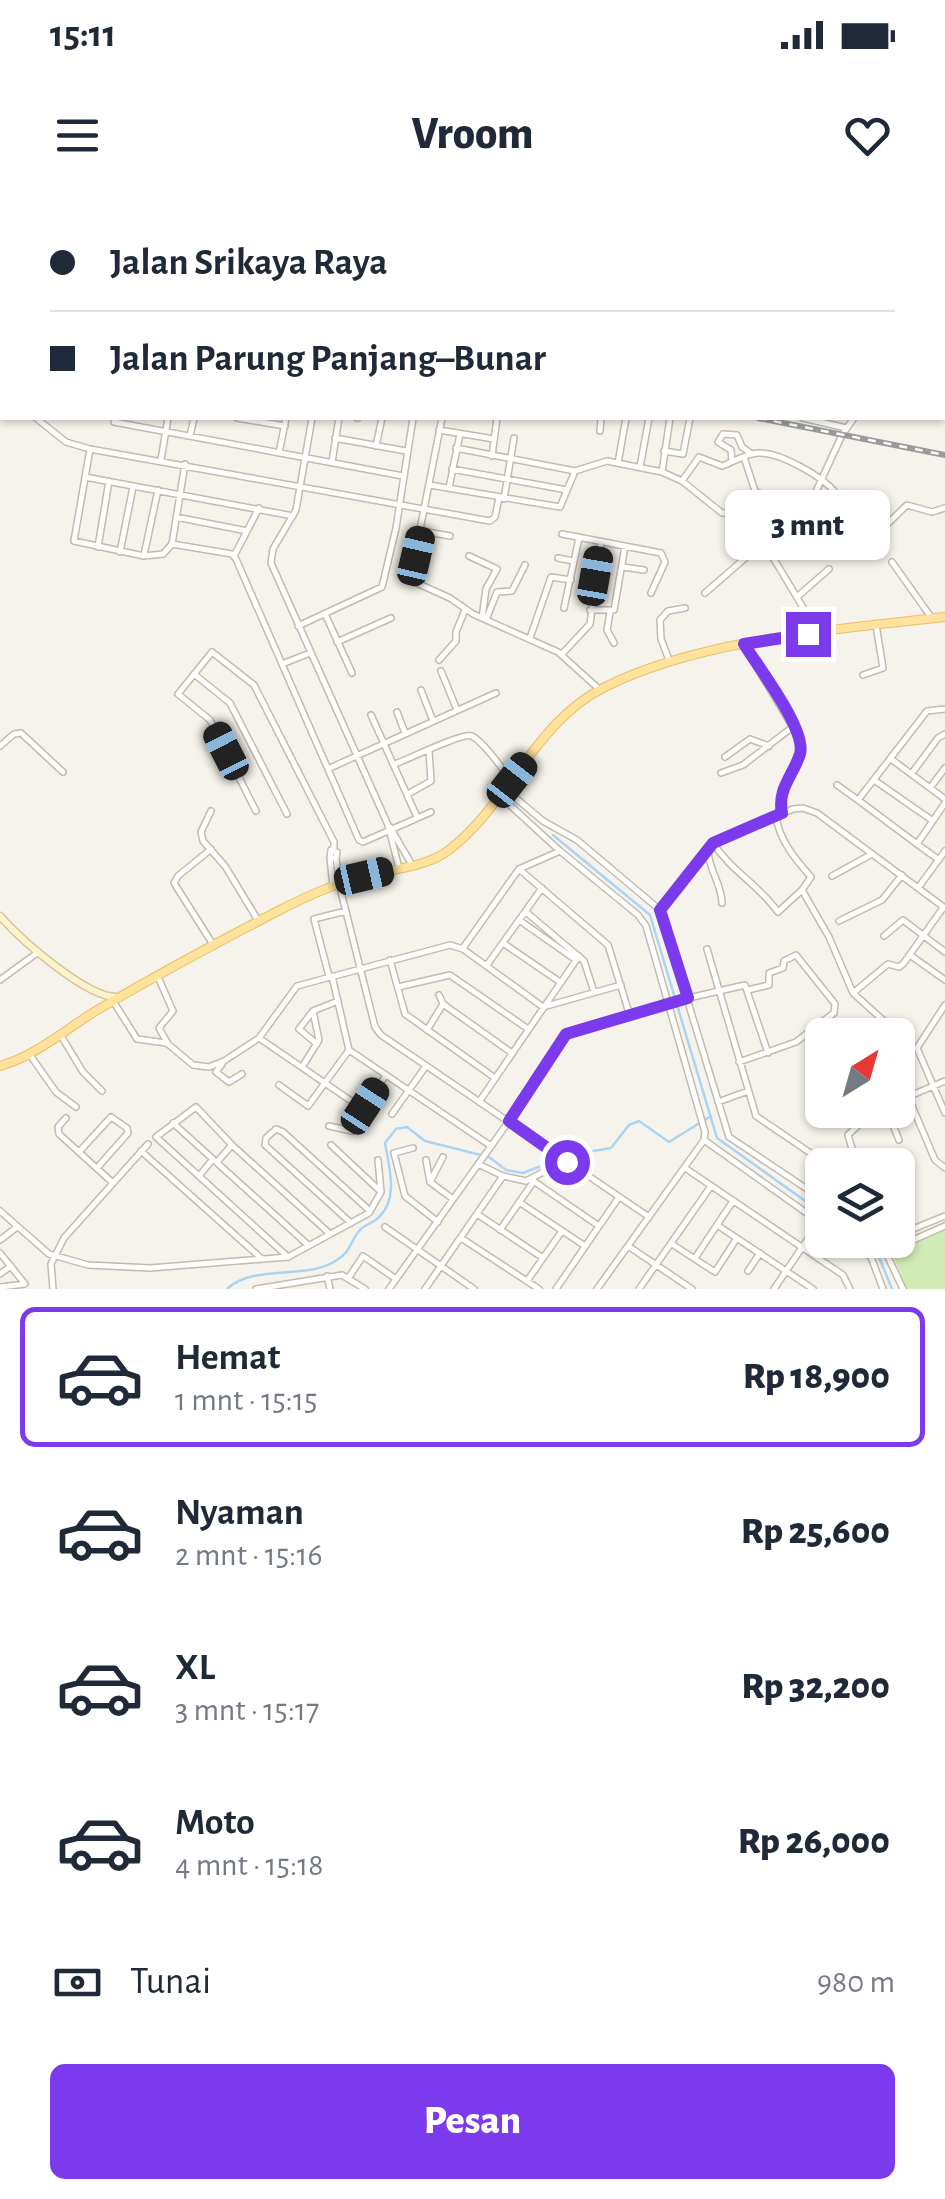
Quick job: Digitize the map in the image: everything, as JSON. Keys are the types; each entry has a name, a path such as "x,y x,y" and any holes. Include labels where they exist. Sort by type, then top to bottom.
{"main road":[{"path":"0,1066 158,976 336,885 450,850 554,726 599,689 670,663 744,644 945,617"},
{"path":"0,916 37,953 94,990 113,998 125,994"},
{"path":"94,990 101,998 96,1011"}],"street":[{"path":"38,420 66,442 90,449 490,521 496,517 507,479 514,438"},
{"path":"161,460 168,420"},
{"path":"190,436 194,420"},
{"path":"261,420 285,426"},
{"path":"280,452 286,420"},
{"path":"312,420 293,516 270,557 356,755 390,828 412,864"},
{"path":"332,462 339,420"},
{"path":"376,446 382,420"},
{"path":"298,626 382,587 414,420"},
{"path":"442,420 410,580 562,654 599,689"},
{"path":"492,456 495,420"},
{"path":"600,431 601,420"},
{"path":"618,463 626,420"},
{"path":"640,467 649,420"},
{"path":"662,472 670,420"},
{"path":"664,451 683,454 690,420"},
{"path":"811,420 846,428"},
{"path":"773,558 802,516 852,420"},
{"path":"114,422 403,476"},
{"path":"439,430 494,439"},
{"path":"449,488 460,434"},
{"path":"732,461 730,450 718,442 724,434 737,435 742,447 752,454"},
{"path":"336,438 407,451"},
{"path":"456,448 576,471 600,462 640,467 682,481 722,513 757,515 764,521 773,558 806,616 808,634"},
{"path":"90,449 73,539 144,556 164,554 172,544 185,464"},
{"path":"682,481 699,456 719,466 752,454 772,456 798,466 834,490 872,534 877,534 907,505 932,512 945,508"},
{"path":"744,457 755,491 802,516"},
{"path":"452,469 567,490"},
{"path":"430,485 560,508 576,471"},
{"path":"86,477 293,516"},
{"path":"98,548 109,481"},
{"path":"120,552 133,486"},
{"path":"144,556 158,490"},
{"path":"234,556 259,508"},
{"path":"176,518 247,531"},
{"path":"422,532 450,536"},
{"path":"562,534 653,550 664,557 651,594"},
{"path":"564,608 579,538"},
{"path":"705,593 766,540"},
{"path":"562,654 588,628 601,542"},
{"path":"172,544 234,556"},
{"path":"614,643 607,630 625,546"},
{"path":"234,556 360,840 431,812"},
{"path":"469,556 497,570 486,589 484,619"},
{"path":"558,558 573,561"},
{"path":"892,562 932,618"},
{"path":"484,619 497,592 512,590 525,565"},
{"path":"622,566 644,570"},
{"path":"797,598 829,568"},
{"path":"530,638 551,577 571,580"},
{"path":"670,663 661,639 660,620 668,611 685,608"},
{"path":"439,660 456,641 465,610"},
{"path":"590,610 610,612"},
{"path":"326,616 352,673"},
{"path":"338,642 391,618"},
{"path":"863,674 883,669 876,625"},
{"path":"710,845 732,868 758,886 778,912 812,877 777,826 782,792 801,741 744,644"},
{"path":"256,812 210,720 178,694 212,652 254,685 334,842 334,850 329,852 336,885 378,1031 649,1217"},
{"path":"282,664 310,653"},
{"path":"441,671 457,710"},
{"path":"194,674 230,703 287,814"},
{"path":"421,690 432,720"},
{"path":"330,768 496,693"},
{"path":"858,800 927,711 945,709"},
{"path":"397,712 406,733"},
{"path":"371,716 417,818"},
{"path":"721,773 744,766 794,726"},
{"path":"0,746 14,734 21,734 63,772"},
{"path":"912,774 945,734"},
{"path":"395,764 456,736 472,736 512,780"},
{"path":"725,757 750,740 769,746"},
{"path":"407,795 431,782 429,751"},
{"path":"890,758 945,801 917,844"},
{"path":"930,788 945,768"},
{"path":"874,780 933,821"},
{"path":"836,786 938,860"},
{"path":"502,792 577,840 660,910 682,1000 728,1137 805,1188"},
{"path":"502,792 560,852 643,920 702,1121 704,1140 597,1289"},
{"path":"660,910 710,845 779,814 808,809 945,907 899,967 888,964 854,993"},
{"path":"211,811 201,832 259,922"},
{"path":"543,835 550,825"},
{"path":"390,828 399,868"},
{"path":"710,845 710,864 722,903"},
{"path":"212,849 180,874 174,884 214,946"},
{"path":"918,888 945,851"},
{"path":"463,948 519,868 560,852"},
{"path":"832,876 872,854"},
{"path":"519,868 608,945 630,1016"},
{"path":"839,921 882,900 902,875"},
{"path":"487,966 542,888"},
{"path":"802,890 854,993 881,1018"},
{"path":"346,910 314,919 349,1050 490,1148"},
{"path":"526,912 578,958"},
{"path":"519,920 586,964 594,992"},
{"path":"884,936 901,920 945,952"},
{"path":"503,943 560,982"},
{"path":"158,976 173,1010 159,1028 168,1044 197,1067 224,1061 256,1040 293,988 450,944 463,948 544,1007"},
{"path":"707,949 758,1118 805,1150"},
{"path":"0,980 37,953"},
{"path":"748,990 769,986 770,973 783,968 784,961 796,955 835,1004 834,1013 827,1018"},
{"path":"910,955 945,980"},
{"path":"479,1102 578,958"},
{"path":"390,960 403,1011 496,1078"},
{"path":"398,987 450,975 528,1029"},
{"path":"544,1007 621,985"},
{"path":"389,1289 566,1034 666,1003 742,985 748,990 768,1052"},
{"path":"438,995 443,1004 512,1052"},
{"path":"112,1001 137,1039 168,1044"},
{"path":"317,1044 299,1030 312,1012 338,1001"},
{"path":"428,1030 443,1004"},
{"path":"945,1004 917,1045 945,1112"},
{"path":"302,1067 319,1037 312,1012"},
{"path":"60,1034 84,1072 102,1091"},
{"path":"739,1062 796,1042 805,1035"},
{"path":"256,1040 358,1106 365,1106 386,1075"},
{"path":"278,1085 308,1106 349,1050"},
{"path":"29,1052 56,1092 76,1107"},
{"path":"224,1061 216,1072 226,1080 231,1082 242,1074"},
{"path":"392,1114 426,1066"},
{"path":"915,1093 945,1081"},
{"path":"717,1102 748,1091"},
{"path":"329,1126 352,1131 358,1106"},
{"path":"288,1257 156,1137 196,1108 232,1146 329,1233"},
{"path":"915,1113 935,1160 945,1168"},
{"path":"79,1152 114,1117 128,1133 97,1168"},
{"path":"66,1118 57,1132 113,1182"},
{"path":"172,1122 308,1245"},
{"path":"894,1128 899,1140"},
{"path":"350,1222 265,1145 272,1132 283,1132 370,1211"},
{"path":"704,1140 805,1209"},
{"path":"53,1289 51,1264 64,1238 148,1144"},
{"path":"331,1145 382,1192"},
{"path":"199,1176 232,1146"},
{"path":"413,1148 394,1152 404,1194 438,1222"},
{"path":"141,1151 263,1260"},
{"path":"430,1182 443,1157"},
{"path":"0,1211 33,1243 54,1256 88,1266 150,1268 288,1257 370,1211 382,1192 378,1160"},
{"path":"426,1160 430,1182 453,1199"},
{"path":"480,1161 503,1176 533,1180 600,1226"},
{"path":"500,1230 533,1180 547,1170 569,1163"},
{"path":"684,1168 842,1275 850,1289"},
{"path":"425,1289 503,1176"},
{"path":"639,1289 710,1186"},
{"path":"556,1289 619,1197"},
{"path":"695,1258 733,1201"},
{"path":"519,1202 585,1246"},
{"path":"477,1214 543,1258"},
{"path":"915,1229 945,1216"},
{"path":"717,1225 813,1289"},
{"path":"915,1239 945,1226"},
{"path":"0,1240 17,1227"},
{"path":"385,1227 474,1289"},
{"path":"528,1281 562,1231"},
{"path":"461,1238 538,1289"},
{"path":"672,1244 716,1271 738,1238"},
{"path":"774,1289 805,1245"},
{"path":"628,1246 692,1289"},
{"path":"0,1253 24,1284 0,1287"},
{"path":"748,1271 760,1253"},
{"path":"256,1289 346,1276 365,1256 396,1278"},
{"path":"871,1258 884,1289"},
{"path":"891,1258 904,1289"},
{"path":"0,1274 11,1266"},
{"path":"327,1276 330,1289"},
{"path":"346,1276 355,1286 365,1289"},
{"path":"301,1280 303,1289"},
{"path":"676,1289 681,1282"}],"green space":[{"path":"945,1229 945,1289 907,1289 894,1258 915,1258 915,1243"}],"waterway":[{"path":"553,835 650,915 717,1138 805,1201"},
{"path":"227,1289 252,1276 311,1270 342,1257 360,1230 379,1217 389,1201 391,1182 385,1143 396,1129 407,1127 425,1141 489,1157 506,1170 523,1173 570,1155 611,1148 629,1125 639,1121 669,1142 711,1116"},
{"path":"879,1258 892,1289"}],"railway":[{"path":"768,420 945,455"}],"route":[{"path":"567,1162 509,1121 566,1034 688,998 660,910 713,843 782,813 782,792 800,752 801,741 794,726 744,644 808,634"}]}
